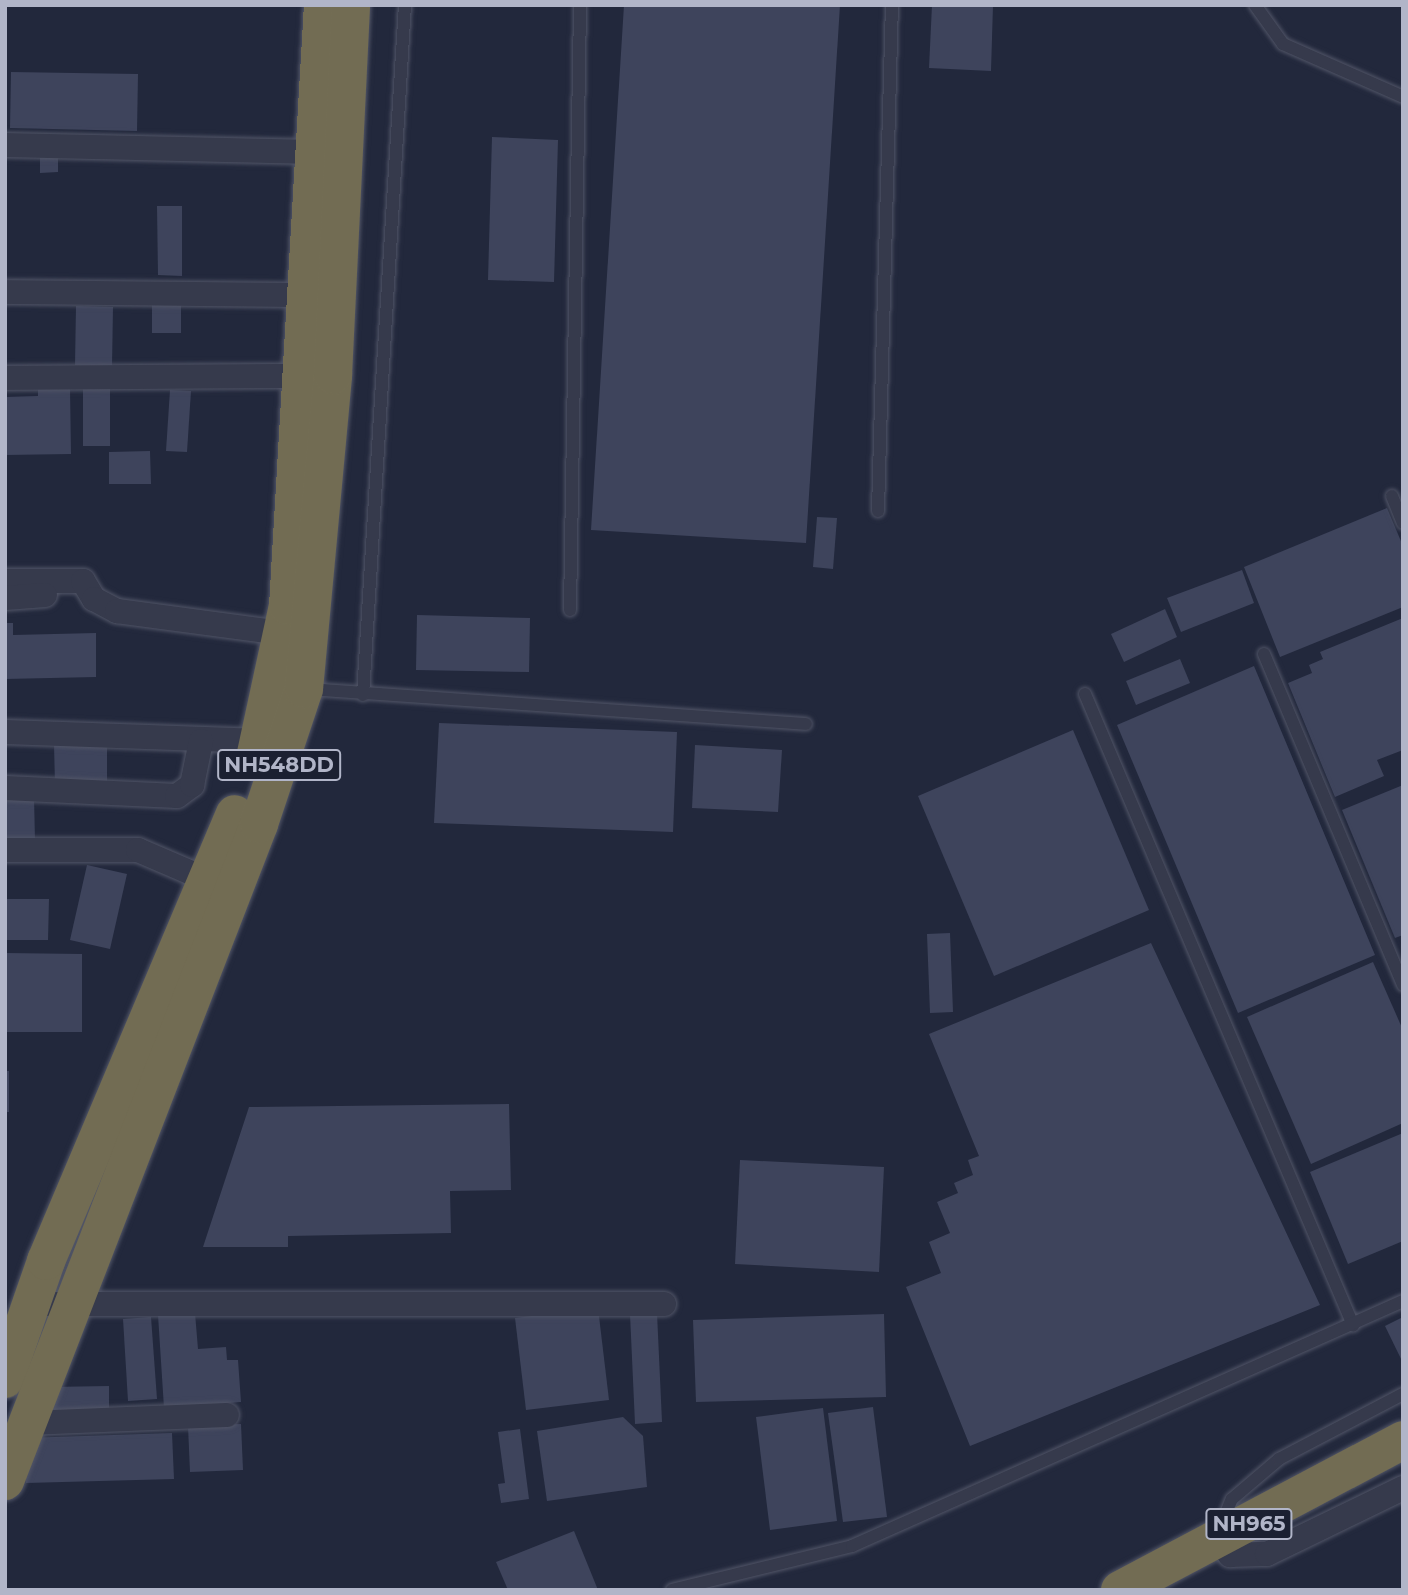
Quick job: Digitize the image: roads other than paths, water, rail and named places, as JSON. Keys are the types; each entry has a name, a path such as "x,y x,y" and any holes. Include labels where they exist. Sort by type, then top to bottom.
{"highway":[{"name":"NH548DD","path":"5,1379 31,1304 173,1003 304,689 298,635 301,376 323,5"},
{"name":"NH548DD","path":"5,1480 71,1306 173,1003 208,880 298,635 351,5"},
{"name":"NH965","path":"1119,1590 1219,1541 1403,1440"}],"street":[{"path":"5,145 314,152"},
{"path":"5,292 306,295"},
{"path":"5,379 301,376"},
{"path":"5,581 83,580 94,599"},
{"path":"5,598 28,594 94,599 151,617 298,635"},
{"path":"5,732 201,741 261,741"},
{"path":"5,788 177,796 192,785 201,741"},
{"path":"5,850 138,850 208,880"},
{"path":"31,1304 664,1304"},
{"path":"28,1423 227,1415"},
{"path":"1219,1541 1230,1555 1267,1554 1403,1488"}],"lane":[{"path":"363,695 405,5"},
{"path":"570,610 580,5"},
{"path":"878,511 892,5"},
{"path":"1255,5 1283,44 1403,97"},
{"path":"1392,496 1403,523"},
{"path":"1264,654 1403,985"},
{"path":"304,689 806,724"},
{"path":"1085,694 1353,1325"},
{"path":"672,1590 852,1546 1403,1301"},
{"path":"1219,1541 1232,1499 1253,1479 1279,1459 1403,1394"}]}
